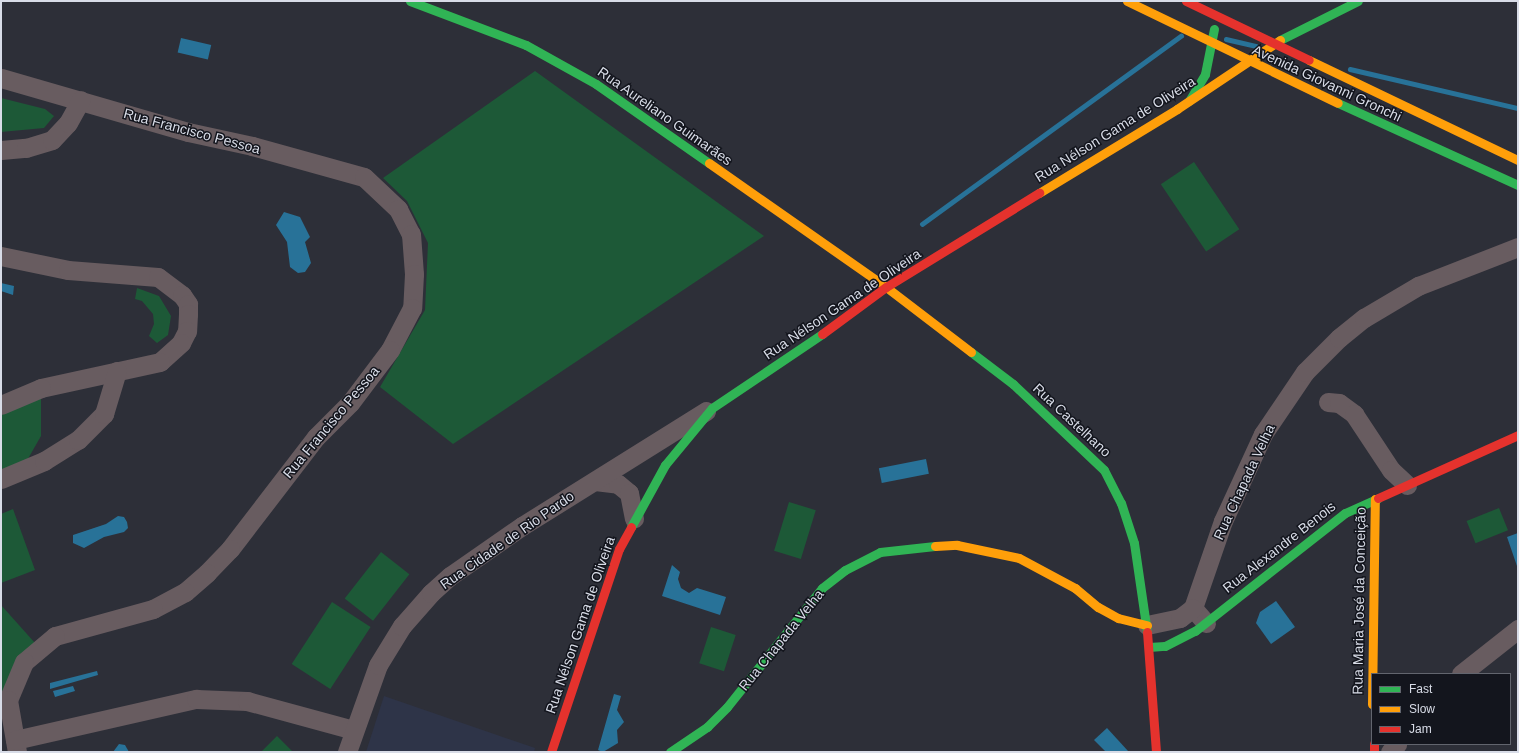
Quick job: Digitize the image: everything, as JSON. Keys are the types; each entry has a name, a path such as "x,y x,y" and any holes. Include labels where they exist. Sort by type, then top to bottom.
{"street":[{"name":"Avenida Giovanni Gronchi","path":"1127,1 1247,61 1518,185"},
{"name":"Avenida Giovanni Gronchi","path":"1186,1 1273,44 1518,160"},
{"name":"Rua Nélson Gama de Oliveira","path":"551,752 619,549 634,519 665,466 712,408 803,348 886,287 1189,101 1273,44 1358,1"},
{"name":"Rua Aureliano Guimarães","path":"414,2 526,44 596,84 886,287"},
{"path":"1189,101 1205,74 1213,43 1213,14"},
{"name":"Rua Francisco Pessoa","path":"1,78 188,132 252,146 364,177 398,209 411,234 414,274 412,308 390,350 350,403 316,437 230,549 207,573 185,592 153,609 55,636 24,662 8,700 16,746"},
{"path":"1,150 26,148 52,140 68,123 81,100"},
{"name":"Rua Chapada Velha","path":"670,752 706,727 727,707 822,588 845,570 880,552 917,546 957,545 1019,558 1075,588 1098,607 1118,618 1148,625 1180,618 1193,608 1223,521 1263,434 1305,372 1339,338 1364,318 1418,286 1518,247"},
{"path":"1,256 68,270 156,276 174,287 188,304 187,331 181,343 160,362 41,388 1,405"},
{"name":"Rua Castelhano","path":"886,287 1013,384 1104,470 1121,503 1134,543 1148,625 1156,752"},
{"path":"1,479 44,461 78,440 104,414 117,371"},
{"path":"1328,402 1339,403 1354,414 1391,470 1407,485"},
{"name":"Rua Cidade de Rio Pardo","path":"347,752 378,665 402,626 431,593 450,576 516,530 595,480 612,467 712,408"},
{"name":"Rua Alexandre Benois","path":"1149,647 1165,646 1184,638 1333,520 1375,499 1518,434"},
{"path":"595,480 618,484 629,493 634,519"},
{"name":"Rua Maria José da Conceição","path":"1372,673 1375,499"},
{"path":"1193,608 1206,622"},
{"path":"1462,673 1518,629"},
{"path":"16,746 196,699 247,701 354,730"}],"shaded area":[{"path":"384,696 535,748 534,752 366,752"}],"green space":[{"path":"535,71 764,236 453,444 380,387 425,310 428,243 407,201 383,178"},
{"path":"1,98 45,109 54,116 44,128 1,132"},
{"path":"1194,162 1239,229 1206,252 1161,184"},
{"path":"137,288 159,296 171,316 168,335 157,343 149,336 154,324 153,314 142,301 135,299"},
{"path":"41,388 41,436 21,471 1,479 1,401"},
{"path":"789,502 816,510 801,559 774,551"},
{"path":"1499,508 1508,530 1476,543 1467,521"},
{"path":"13,509 35,570 1,583 1,514"},
{"path":"381,552 409,574 373,621 345,598"},
{"path":"332,602 371,627 330,689 292,664"},
{"path":"1,605 35,643 1,703"},
{"path":"711,627 736,635 724,671 699,663"},
{"path":"277,736 293,752 261,752"}],"water":[{"path":"181,38 211,45 208,60 178,53"},
{"path":"284,212 300,217 310,237 305,242 311,263 305,272 298,273 290,267 287,242 276,225"},
{"path":"1,283 14,286 13,295 1,291"},
{"path":"926,459 929,474 882,483 879,468"},
{"path":"118,516 124,517 127,522 128,528 124,532 104,537 84,548 73,543 73,535 106,524"},
{"path":"1518,533 1518,569 1507,537"},
{"path":"672,565 680,572 678,579 681,588 689,593 697,588 726,597 720,615 662,596"},
{"path":"1276,601 1295,627 1271,644 1256,623 1260,612"},
{"path":"97,671 98,675 50,689 50,683"},
{"path":"73,686 75,691 55,697 53,691"},
{"path":"614,694 621,696 617,710 624,722 617,730 618,743 603,752 598,750"},
{"path":"1107,728 1128,752 1106,752 1094,740"},
{"path":"119,744 125,745 129,752 113,752"}],"waterway":[{"path":"922,224 1181,36"},
{"path":"1226,39 1256,46"},
{"path":"1350,69 1518,108"}],"traffic: fast":[{"path":"410,1 526,45 596,84 709,163"},
{"path":"1280,40 1358,1"},
{"path":"1189,101 1205,74 1214,29"},
{"path":"1338,103 1518,185"},
{"path":"631,527 665,465 712,408 822,334"},
{"path":"971,352 1013,384 1104,470 1121,503 1134,543 1147,632"},
{"path":"1149,647 1165,646 1195,631 1345,513 1378,498"},
{"path":"670,752 707,727 727,707 822,588 845,570 880,552 935,546"}],"traffic: slow":[{"path":"1127,1 1338,103"},
{"path":"1039,193 1177,109 1280,40"},
{"path":"1309,60 1518,160"},
{"path":"709,163 886,287 971,352"},
{"path":"1372,673 1375,499"},
{"path":"935,546 957,545 1019,558 1075,588 1098,607 1118,618 1147,625"}],"traffic: jam":[{"path":"1186,1 1309,60"},
{"path":"822,334 886,287 1039,193"},
{"path":"1378,498 1518,435"},
{"path":"551,752 619,549 631,527"},
{"path":"1147,632 1156,752"},
{"path":"1374,745 1374,752"}]}
